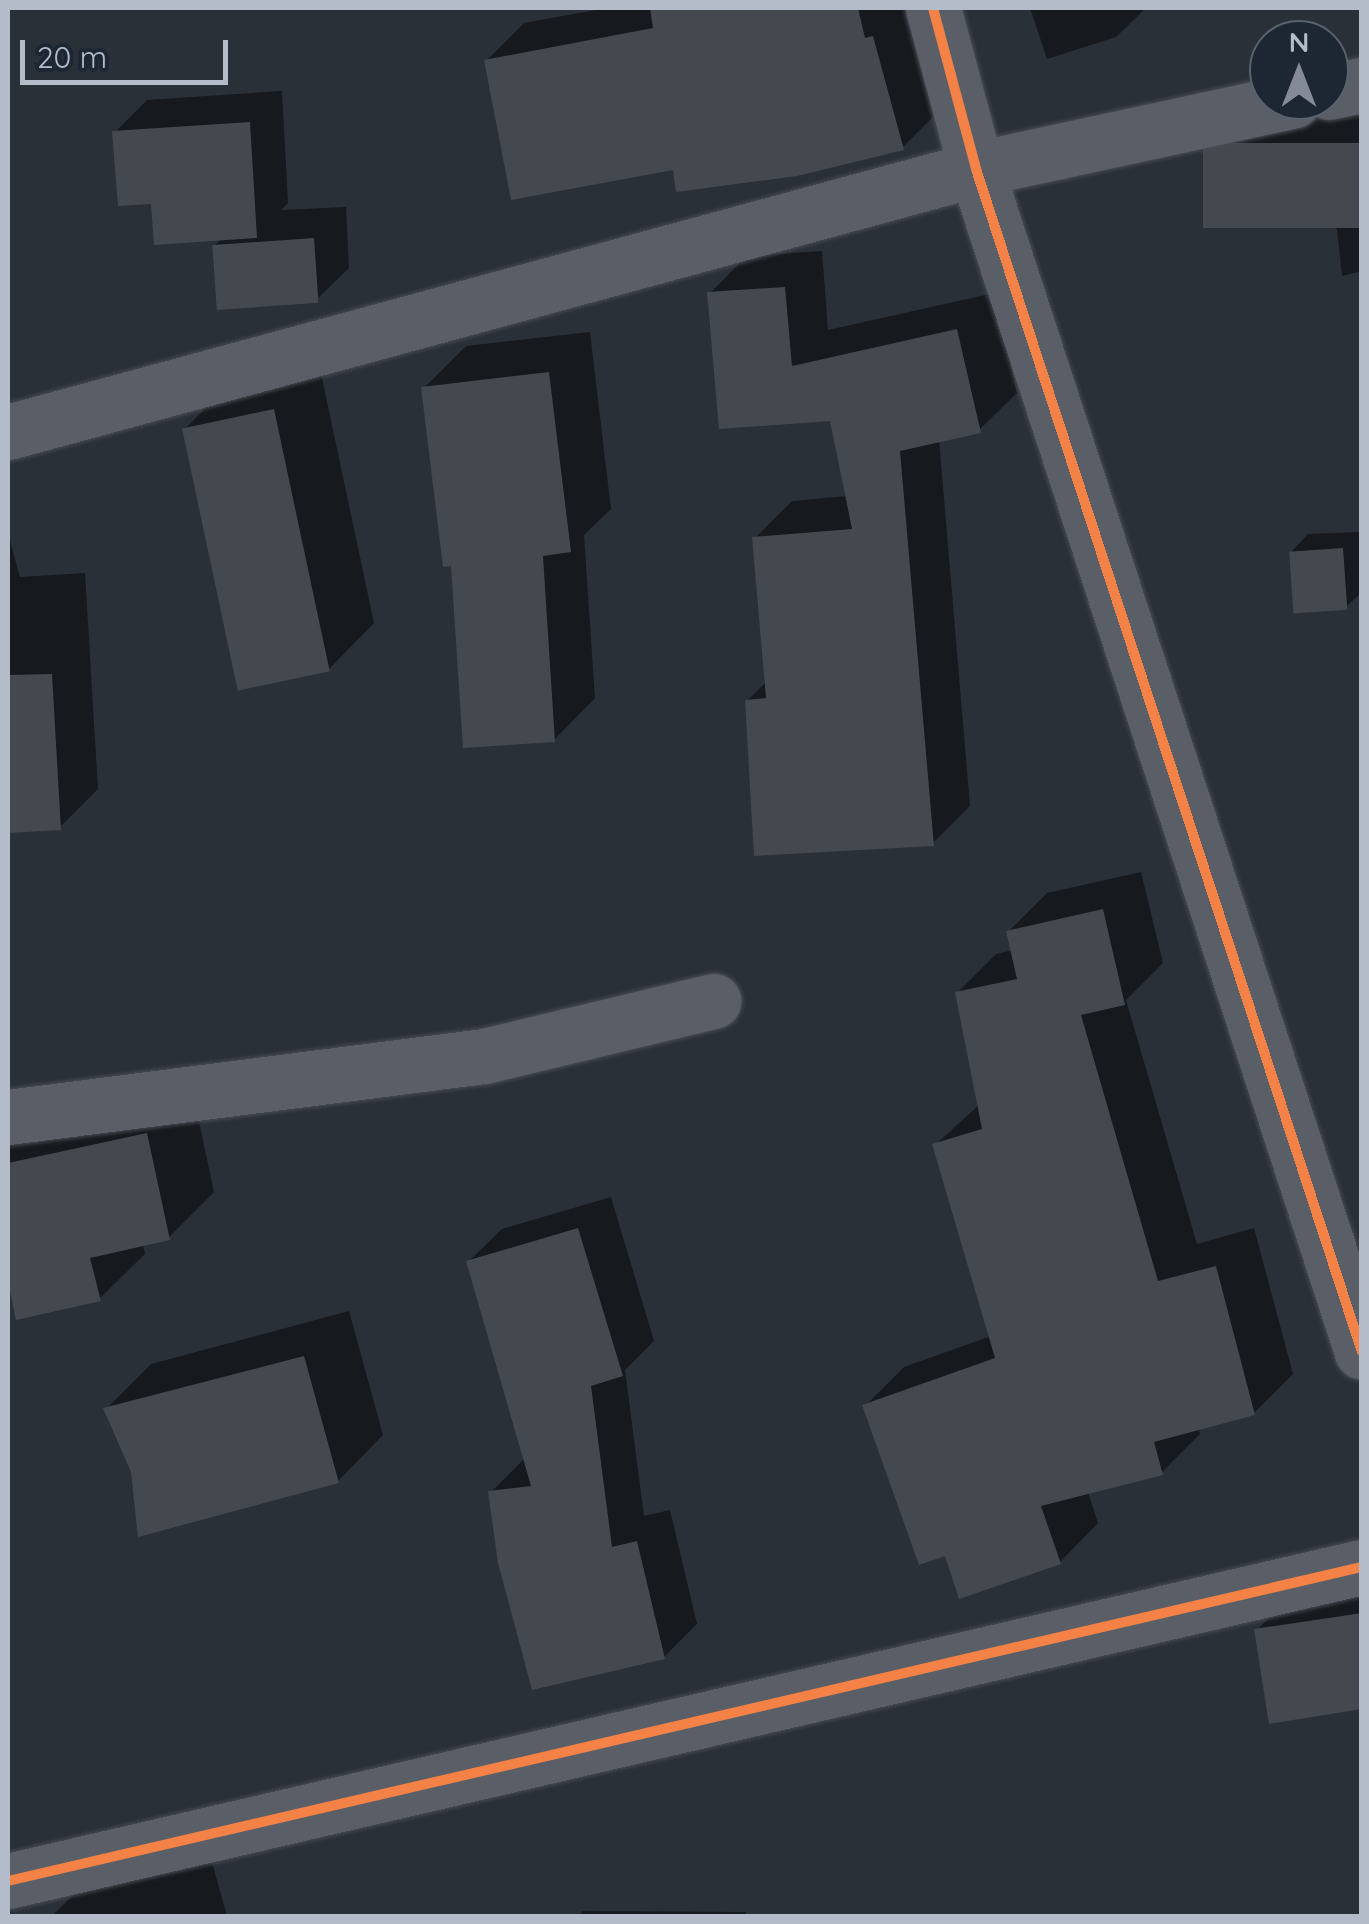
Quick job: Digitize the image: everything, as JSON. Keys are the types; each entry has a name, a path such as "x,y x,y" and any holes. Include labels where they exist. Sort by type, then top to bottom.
{"street":[{"path":"932,8 976,169 1362,1352"},
{"path":"8,432 976,169 1249,110"},
{"path":"8,1117 484,1056 713,1001"},
{"path":"8,1880 1362,1568"}],"building":[{"path":"650,8 858,8 865,38 873,36 904,150 797,176 676,192 673,170 511,200 484,60 653,28"},
{"path":"250,122 257,238 154,245 151,204 118,206 112,131"},
{"path":"1203,143 1362,143 1362,228 1203,228"},
{"path":"314,238 319,303 217,310 212,245"},
{"path":"785,287 792,366 957,329 981,433 900,451 934,846 754,856 745,700 766,698 752,537 852,529 830,421 719,429 707,292"},
{"path":"549,372 571,552 543,556 555,742 463,748 451,566 443,567 421,387"},
{"path":"274,409 330,671 238,691 182,429"},
{"path":"1343,548 1347,610 1293,614 1289,552"},
{"path":"52,674 61,830 8,833 8,675"},
{"path":"1103,909 1125,1005 1081,1015 1158,1281 1216,1266 1255,1415 1154,1442 1163,1475 1041,1506 1061,1564 959,1599 945,1556 919,1565 862,1405 995,1358 932,1144 982,1129 955,992 1017,979 1006,931"},
{"path":"147,1133 170,1240 90,1258 101,1301 16,1320 8,1282 8,1163"},
{"path":"578,1228 623,1376 591,1386 612,1547 637,1541 665,1659 532,1690 498,1563 488,1491 531,1486 466,1261"},
{"path":"304,1356 339,1483 138,1537 131,1472 103,1408"},
{"path":"1362,1613 1362,1709 1269,1724 1254,1629"}],"cycle path":[{"path":"933,8 976,169 1362,1352"},
{"path":"8,1881 1362,1567"}]}
